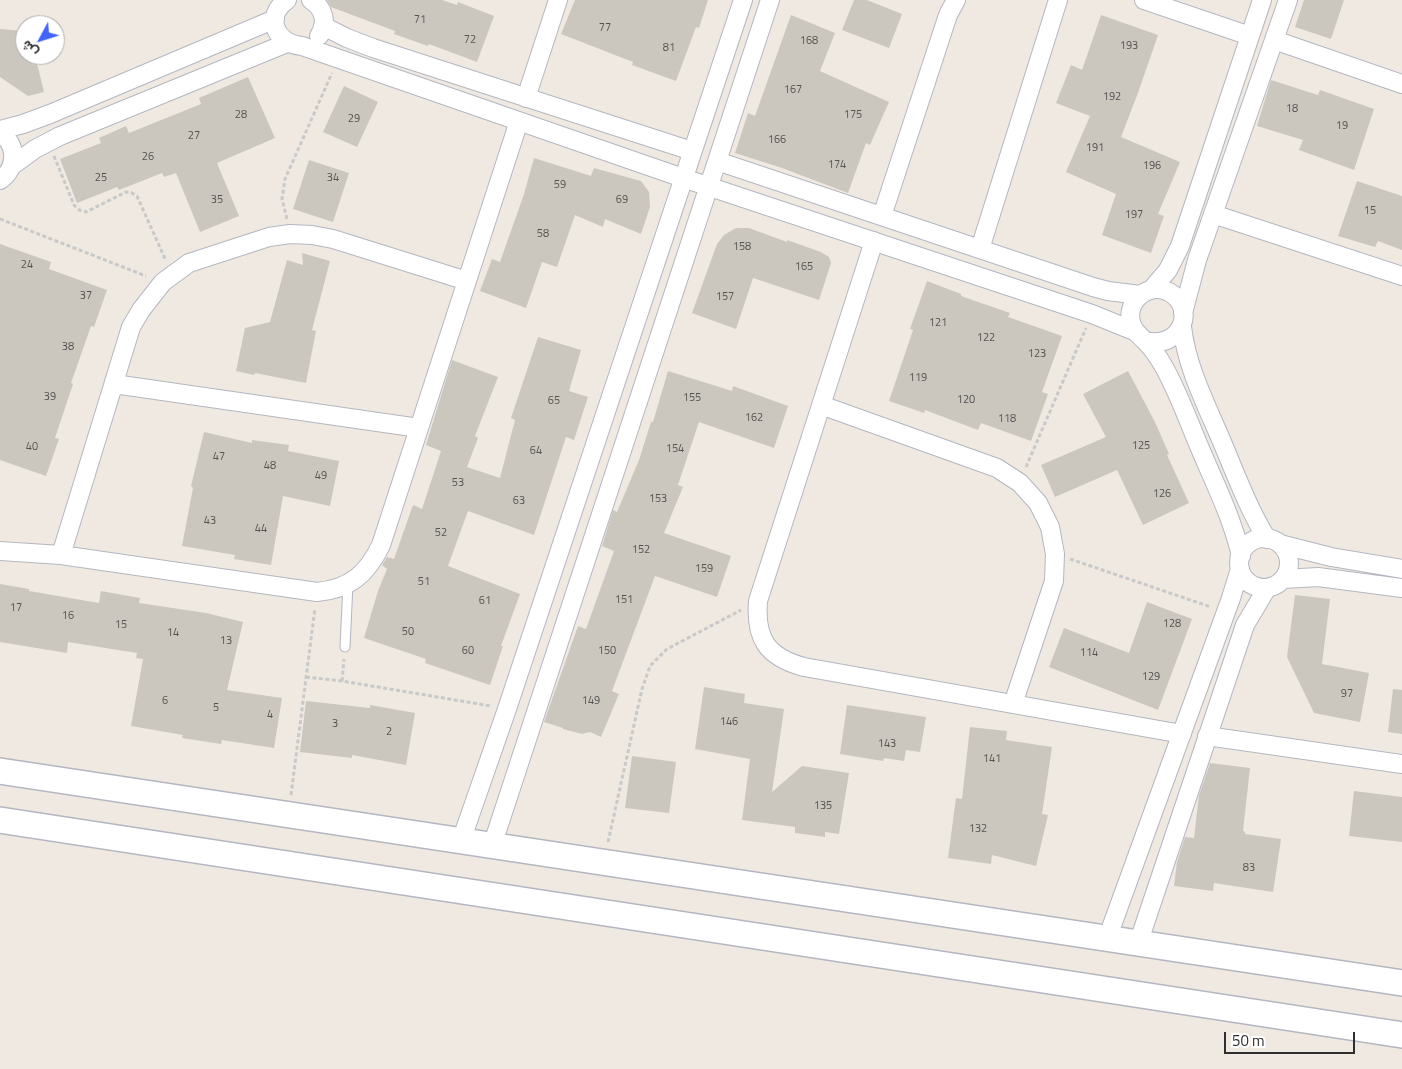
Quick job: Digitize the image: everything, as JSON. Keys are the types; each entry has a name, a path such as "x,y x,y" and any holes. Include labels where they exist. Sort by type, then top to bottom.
{"street":[{"path":"4,178 48,142 294,44 310,44 321,33 323,26 322,12 311,0"},
{"path":"526,98 558,0"},
{"path":"461,841 548,587 743,0"},
{"path":"492,846 770,0"},
{"path":"882,216 948,15 956,0"},
{"path":"980,249 1058,0"},
{"path":"1144,0 1250,36"},
{"path":"1262,0 1180,246 1168,270 1131,308 1130,316 1140,336 1159,360 1170,380 1228,514 1243,576 1253,585 1267,588 1283,580 1300,577 1327,577 1402,588"},
{"path":"281,6 276,29 280,37 294,44 684,178 1092,314 1154,343 1162,343 1170,340 1177,334 1193,273 1288,0"},
{"path":"4,178 12,148 9,140 0,131 50,114 281,6"},
{"path":"323,26 366,46 692,151"},
{"path":"1274,40 1402,84"},
{"path":"0,552 61,555 317,592 332,591 348,584 362,574 374,560 381,545 519,121"},
{"path":"717,161 1093,287 1108,291 1145,292 1160,289 1176,297 1180,304 1187,356 1191,370 1250,507 1273,541 1288,557 1289,565 1283,580"},
{"path":"1213,214 1402,276"},
{"path":"61,555 131,327 141,310 168,278 190,263 269,237 290,234 312,234 334,238 467,280"},
{"path":"874,241 758,601 756,619 761,637 772,652 786,662 804,667 1182,734"},
{"path":"114,384 419,428"},
{"path":"821,406 997,468 1020,483 1038,503 1050,527 1055,554 1054,581 1013,704"},
{"path":"598,437 624,445"},
{"path":"1107,939 1226,612 1244,548 1258,539 1273,541 1331,557 1402,568"},
{"path":"548,587 574,595"},
{"path":"1138,944 1245,624 1267,588"},
{"path":"1207,736 1402,764"},
{"path":"0,771 1402,983"},
{"path":"0,820 1402,1035"}],"lane":[{"path":"345,647 348,584"}],"path":[{"path":"290,234 282,199 286,179 338,58"},
{"path":"48,142 74,205 79,210 86,212 126,192 137,196 168,278"},
{"path":"0,219 168,278"},
{"path":"1020,483 1092,314"},
{"path":"1055,554 1226,612"},
{"path":"288,815 317,592"},
{"path":"604,862 642,689 650,666 667,649 758,601"},
{"path":"342,681 345,647"},
{"path":"306,677 342,681 507,709"}],"building":[{"path":"327,0 442,0 457,5 458,2 494,16 477,62 429,44 428,46 394,34 395,31 331,7"},
{"path":"575,0 708,0 699,28 696,27 676,81 632,65 633,62 561,34"},
{"path":"854,0 867,0 902,14 889,48 842,30"},
{"path":"1304,0 1344,0 1331,39 1295,27"},
{"path":"791,15 835,33 820,71 889,102 870,145 866,143 848,193 782,168 735,153 748,113 755,116"},
{"path":"1101,15 1158,35 1121,137 1180,162 1158,214 1164,216 1151,253 1102,235 1116,194 1066,172 1090,116 1056,103 1071,65 1082,70"},
{"path":"0,29 15,30 15,65 37,65 44,92 28,96 0,77"},
{"path":"248,77 275,138 217,163 239,216 200,232 176,173 164,177 162,173 119,190 117,187 77,203 60,159 101,143 99,138 126,126 129,133 201,104 199,98"},
{"path":"1271,80 1318,95 1320,90 1374,109 1354,170 1299,150 1303,140 1257,126"},
{"path":"344,86 378,102 357,147 323,132"},
{"path":"534,158 591,176 594,168 641,181 649,192 650,207 641,234 605,219 603,227 575,215 557,267 542,262 526,308 480,291 492,259 500,262 524,194"},
{"path":"309,160 349,173 333,222 293,209"},
{"path":"1357,181 1402,196 1402,250 1378,241 1375,247 1338,236"},
{"path":"736,228 749,228 821,252 829,257 831,263 819,300 753,278 736,329 692,313 717,244 724,235"},
{"path":"0,244 51,262 49,269 107,290 94,327 91,326 71,383 73,384 55,438 59,439 46,476 0,460"},
{"path":"302,253 330,261 312,330 316,331 306,383 236,371 245,328 270,322 287,260 303,265"},
{"path":"927,281 961,294 961,296 1010,313 1008,317 1062,336 1042,392 1048,394 1031,441 981,423 978,430 925,410 924,413 889,401 913,330 910,329"},
{"path":"538,337 581,350 569,391 588,397 574,440 566,437 534,535 468,511 448,566 520,594 501,646 503,646 490,685 425,663 426,659 364,638 378,591 387,569 382,565 387,557 394,559 413,505 422,509 441,451 426,445 452,360 498,377 475,436 478,438 467,467 500,478 515,420 511,418"},
{"path":"668,371 732,391 733,386 788,406 774,448 699,422 678,485 683,487 664,533 731,556 717,597 655,576 612,691 619,694 601,737 590,732 582,734 563,729 544,722 578,626 586,629 614,551 602,546 613,510 617,512 639,460 651,422 653,422"},
{"path":"1128,371 1155,422 1169,454 1167,455 1189,503 1143,525 1117,470 1055,497 1041,465 1106,437 1083,394"},
{"path":"204,432 252,443 252,440 289,445 288,451 339,461 330,506 283,496 271,565 234,559 235,555 182,546 193,488 191,486"},
{"path":"0,584 99,603 101,591 140,598 139,603 206,613 243,622 227,690 282,698 274,748 222,740 221,744 182,738 183,735 131,726 143,659 136,658 137,653 68,642 67,653 0,642"},
{"path":"1295,595 1330,599 1322,664 1369,673 1360,722 1314,713 1287,657"},
{"path":"1147,602 1192,619 1158,710 1049,667 1064,628 1129,653"},
{"path":"704,687 745,694 744,703 784,709 772,792 802,766 849,773 839,834 825,832 825,837 795,833 795,827 742,820 750,759 695,749"},
{"path":"1393,689 1402,690 1402,734 1388,732"},
{"path":"306,701 370,708 370,705 415,713 406,765 352,755 352,758 300,752"},
{"path":"847,705 926,717 920,752 906,750 904,761 884,758 883,761 840,754"},
{"path":"970,727 1007,731 1006,740 1052,747 1042,814 1048,815 1036,866 992,855 991,864 948,858 956,798 962,799"},
{"path":"632,756 676,762 669,813 625,808"},
{"path":"1210,763 1250,768 1243,831 1245,834 1281,839 1273,892 1214,883 1213,891 1174,886 1177,862 1185,837 1194,838 1199,795"},
{"path":"1354,791 1402,797 1402,842 1349,836"}]}
